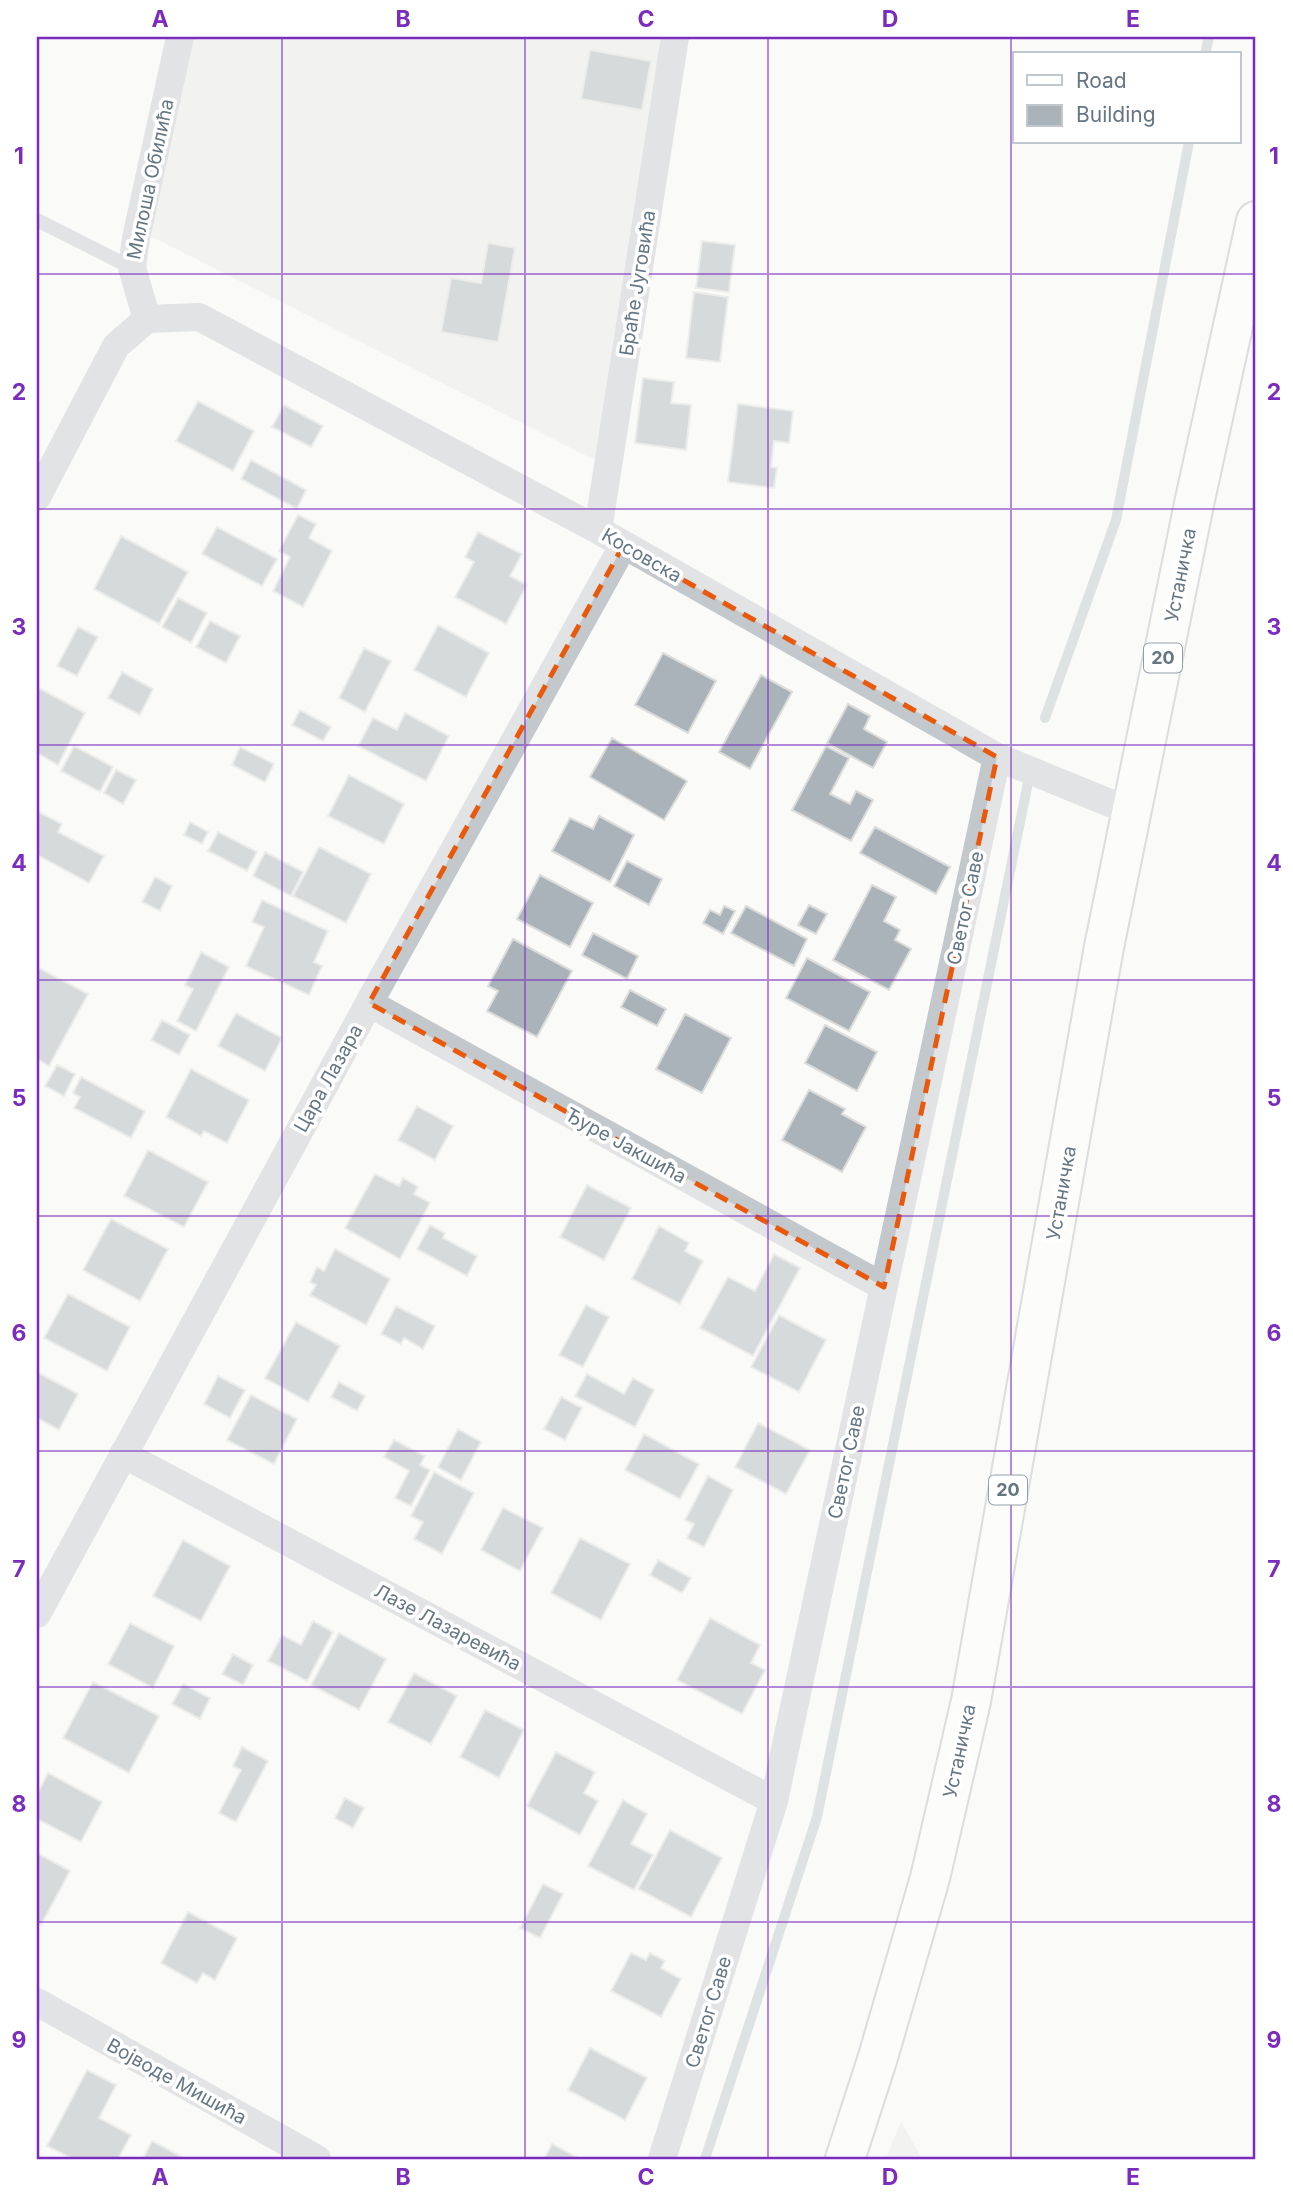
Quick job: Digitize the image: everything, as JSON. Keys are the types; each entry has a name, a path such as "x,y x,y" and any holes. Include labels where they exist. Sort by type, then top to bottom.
{"main road":[{"name":"Устаничка","path":"845,2159 930,1878 971,1701 1104,947 1194,504 1255,235"}],"street":[{"name":"Милоша Обилића","path":"147,319 132,268 135,238 180,37"},
{"name":"Браће Југовића","path":"598,530 675,37"},
{"name":"Косовска","path":"147,319 199,317 598,530 998,757 1132,812"},
{"path":"37,497 116,346 147,319"},
{"name":"Цара Лазара","path":"37,1614 369,1003 623,546"},
{"name":"Светог Саве","path":"662,2159 774,1801 998,757"},
{"name":"Ђуре Јакшића","path":"369,1003 884,1287"},
{"name":"Лазе Лазаревића","path":"123,1454 774,1801"},
{"name":"Војводе Мишића","path":"37,2002 317,2159"}],"lane":[{"path":"37,220 132,268"}],"highlighted area":[{"path":"623,546 997,757 884,1287 369,1003"}],"shaded area":[{"path":"178,37 661,37 599,462 146,234"},
{"path":"901,2121 922,2159 886,2159"}],"building":[{"path":"590,50 651,61 642,110 581,99"},
{"path":"702,241 735,245 729,292 696,288"},
{"path":"488,243 515,248 498,342 441,332 451,278 481,283"},
{"path":"694,292 728,297 720,362 686,358"},
{"path":"643,378 674,382 671,403 691,405 686,450 635,443"},
{"path":"198,401 254,431 233,471 176,441"},
{"path":"738,404 793,411 789,443 774,441 771,467 777,468 774,488 728,482"},
{"path":"284,405 323,426 311,447 272,427"},
{"path":"251,460 306,490 297,509 241,479"},
{"path":"298,515 316,524 309,538 332,551 303,607 273,591 290,557 279,551"},
{"path":"217,527 277,559 262,586 202,554"},
{"path":"478,532 522,554 510,576 527,585 506,624 455,597 474,562 465,557"},
{"path":"121,536 188,572 159,624 94,589"},
{"path":"178,598 207,613 191,643 162,627"},
{"path":"210,621 240,636 226,663 196,647"},
{"path":"438,625 489,653 466,697 414,670"},
{"path":"78,627 98,637 77,676 57,666"},
{"path":"364,648 391,661 365,712 339,698"},
{"path":"663,653 716,681 688,733 635,705"},
{"path":"122,672 153,689 140,715 108,698"},
{"path":"761,675 792,692 750,769 719,752"},
{"path":"37,687 85,713 58,765 37,753"},
{"path":"848,704 870,716 864,729 887,742 873,768 827,743"},
{"path":"300,710 331,727 323,741 292,725"},
{"path":"405,713 449,736 426,781 358,746 373,718 397,730"},
{"path":"612,738 687,781 664,820 590,777"},
{"path":"74,746 113,767 100,792 61,771"},
{"path":"826,746 849,758 830,794 850,804 856,791 873,800 851,841 792,810"},
{"path":"240,747 274,764 265,782 232,765"},
{"path":"116,770 136,780 123,804 104,793"},
{"path":"349,775 404,804 384,844 328,816"},
{"path":"37,811 62,824 58,832 104,856 89,883 37,855"},
{"path":"599,816 634,835 610,882 552,851 570,818 593,829"},
{"path":"190,822 208,832 202,844 184,835"},
{"path":"875,827 950,867 936,894 860,853"},
{"path":"218,832 257,852 247,871 208,851"},
{"path":"319,847 371,874 346,923 293,896"},
{"path":"265,852 303,872 291,896 253,876"},
{"path":"627,861 662,879 649,905 614,886"},
{"path":"540,875 593,903 570,947 517,919"},
{"path":"155,877 172,886 160,911 142,902"},
{"path":"872,885 896,897 884,921 900,930 895,940 911,949 889,990 833,960"},
{"path":"262,900 328,931 314,962 322,966 309,995 246,966 264,927 252,922"},
{"path":"809,905 827,914 816,934 798,925"},
{"path":"724,906 735,911 723,934 703,923 710,910 720,915"},
{"path":"746,906 807,939 794,966 731,933"},
{"path":"593,933 638,956 627,979 582,955"},
{"path":"513,939 572,971 537,1037 487,1011 498,991 488,986"},
{"path":"201,952 229,967 196,1031 177,1021 193,989 185,985"},
{"path":"807,958 870,992 849,1031 786,998"},
{"path":"37,967 88,994 49,1066 37,1059"},
{"path":"630,990 666,1009 657,1026 621,1007"},
{"path":"236,1013 282,1038 265,1071 218,1046"},
{"path":"685,1014 731,1038 702,1093 656,1069"},
{"path":"162,1020 190,1035 179,1055 151,1040"},
{"path":"825,1025 877,1052 857,1091 805,1063"},
{"path":"57,1065 75,1074 64,1096 45,1086"},
{"path":"191,1069 249,1100 227,1143 204,1131 201,1136 166,1117"},
{"path":"81,1077 145,1111 131,1138 74,1108 80,1097 73,1093"},
{"path":"809,1090 845,1109 842,1114 866,1127 842,1172 782,1140"},
{"path":"417,1106 453,1126 435,1160 398,1140"},
{"path":"148,1150 208,1182 184,1227 124,1196"},
{"path":"375,1174 399,1186 403,1178 418,1187 414,1194 430,1203 400,1259 345,1228"},
{"path":"587,1185 631,1208 604,1260 560,1237"},
{"path":"111,1219 168,1249 140,1301 83,1270"},
{"path":"430,1225 445,1233 443,1238 477,1256 467,1276 417,1249"},
{"path":"659,1226 689,1243 685,1251 703,1261 680,1304 632,1279"},
{"path":"335,1249 390,1279 366,1325 310,1295 316,1285 310,1282 317,1267 324,1271"},
{"path":"774,1254 800,1268 753,1356 700,1328 728,1277 755,1291"},
{"path":"68,1294 130,1327 107,1371 44,1338"},
{"path":"586,1305 609,1317 583,1367 559,1355"},
{"path":"396,1306 435,1326 423,1349 404,1338 401,1344 381,1334"},
{"path":"779,1315 826,1340 799,1392 751,1367"},
{"path":"296,1322 340,1346 308,1402 265,1378"},
{"path":"37,1372 78,1394 59,1430 37,1418"},
{"path":"587,1374 624,1394 633,1378 654,1390 635,1427 575,1396"},
{"path":"218,1376 245,1390 230,1418 204,1404"},
{"path":"339,1382 365,1396 357,1411 331,1397"},
{"path":"251,1395 297,1419 274,1464 227,1440"},
{"path":"561,1397 582,1408 565,1440 544,1429"},
{"path":"758,1423 810,1450 786,1494 735,1467"},
{"path":"458,1429 481,1442 461,1480 438,1467"},
{"path":"644,1434 699,1464 680,1499 625,1470"},
{"path":"394,1440 425,1456 420,1465 430,1470 411,1506 395,1498 409,1471 384,1457"},
{"path":"434,1472 474,1493 442,1554 414,1539 423,1522 411,1516"},
{"path":"708,1476 733,1490 704,1547 687,1538 694,1524 685,1520"},
{"path":"503,1508 543,1528 520,1571 481,1550"},
{"path":"580,1538 630,1564 601,1620 551,1593"},
{"path":"183,1540 230,1566 201,1621 153,1596"},
{"path":"658,1560 691,1578 682,1593 650,1575"},
{"path":"710,1618 760,1645 751,1663 765,1670 742,1714 677,1680"},
{"path":"313,1621 333,1632 307,1681 268,1661 282,1635 301,1645"},
{"path":"130,1623 174,1646 153,1688 108,1664"},
{"path":"339,1633 386,1659 359,1710 311,1685"},
{"path":"233,1654 253,1665 243,1685 222,1674"},
{"path":"414,1673 457,1696 431,1744 388,1722"},
{"path":"93,1682 159,1716 129,1773 63,1738"},
{"path":"183,1684 210,1698 200,1719 172,1704"},
{"path":"485,1710 524,1730 499,1778 460,1757"},
{"path":"242,1747 268,1761 236,1822 219,1813 241,1770 233,1766"},
{"path":"556,1752 595,1772 584,1793 598,1801 580,1835 527,1806"},
{"path":"48,1773 102,1802 81,1842 37,1819 37,1794"},
{"path":"345,1798 364,1808 353,1828 335,1818"},
{"path":"623,1800 647,1814 631,1844 653,1855 634,1890 588,1866"},
{"path":"670,1830 722,1858 691,1917 638,1889"},
{"path":"37,1853 70,1871 41,1925 37,1922"},
{"path":"543,1884 563,1894 540,1938 520,1928"},
{"path":"188,1912 237,1938 215,1980 203,1973 197,1983 161,1963"},
{"path":"631,1953 646,1960 650,1953 665,1961 661,1968 681,1979 661,2017 611,1991"},
{"path":"590,2048 647,2078 625,2120 568,2090"},
{"path":"87,2070 116,2085 99,2118 131,2135 118,2159 73,2159 47,2146"},
{"path":"152,2141 186,2159 143,2159"},
{"path":"552,2144 580,2159 544,2159"}],"waterway":[{"path":"1205,52 1209,37"},
{"path":"1045,718 1116,520 1189,144"},
{"path":"705,2159 817,1817 1029,778"}]}
